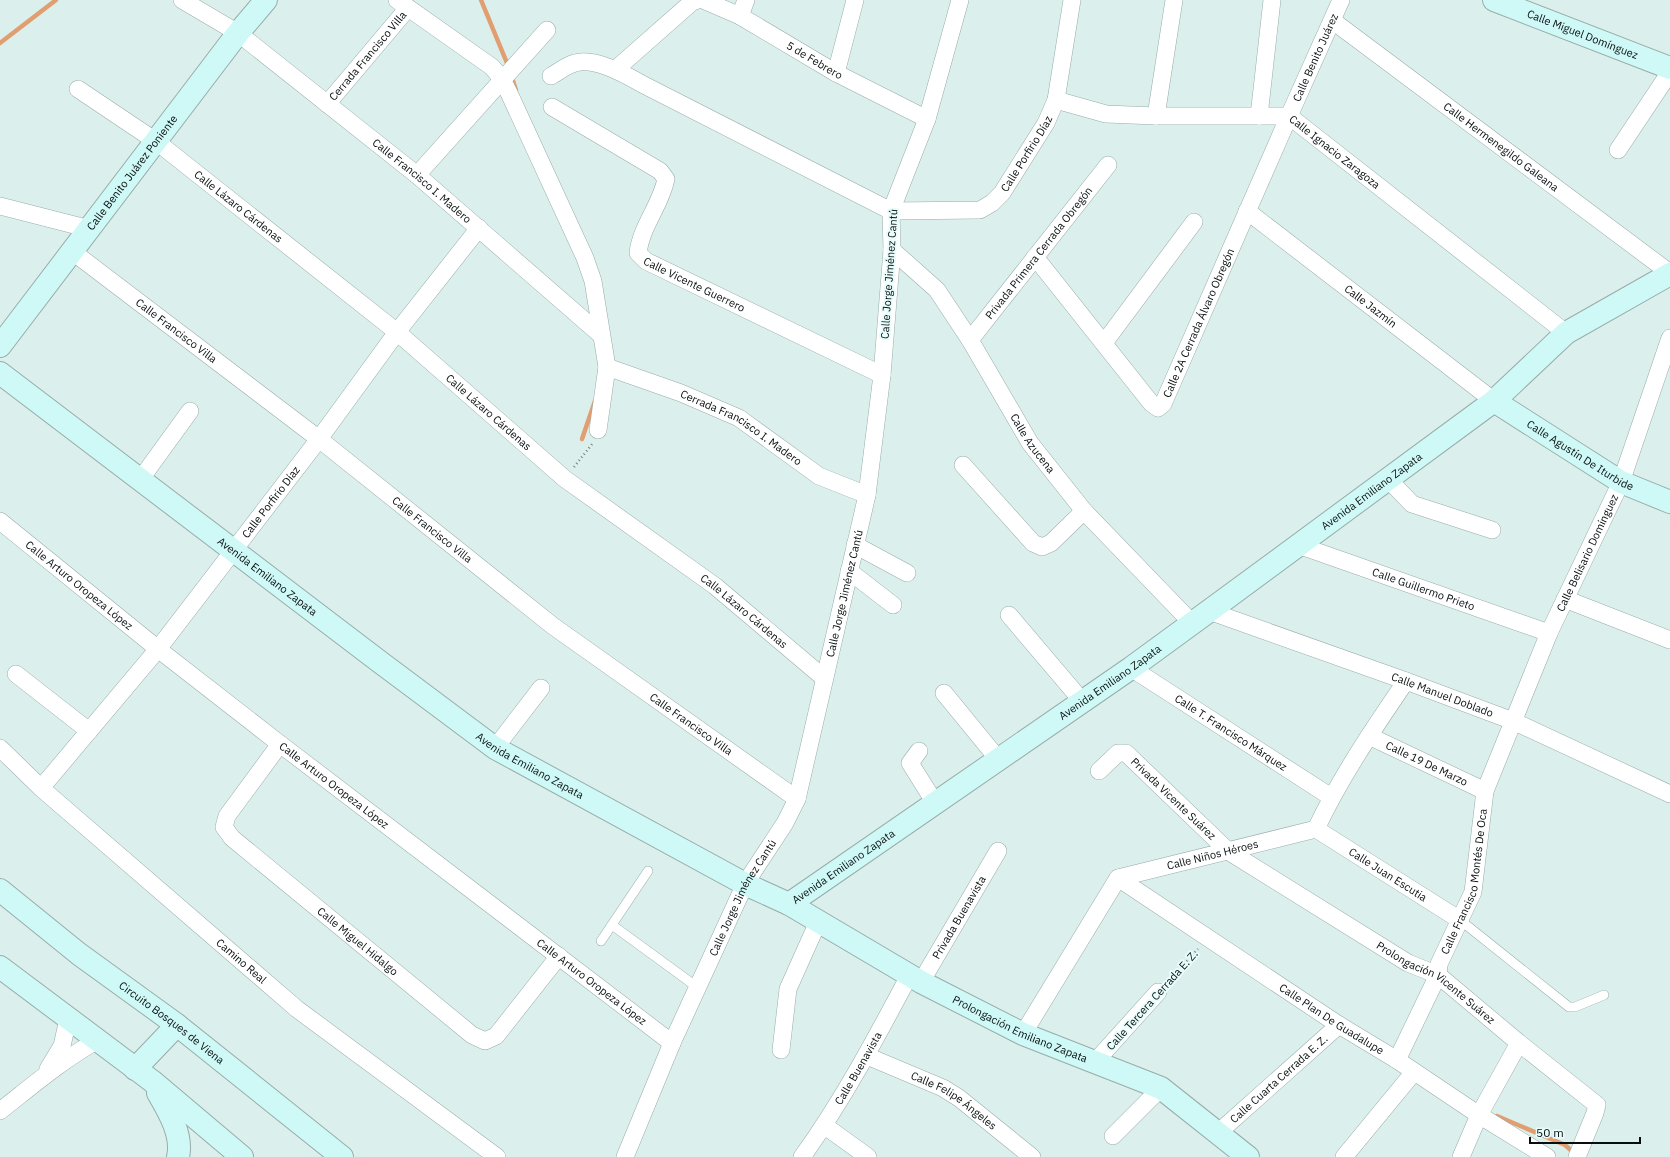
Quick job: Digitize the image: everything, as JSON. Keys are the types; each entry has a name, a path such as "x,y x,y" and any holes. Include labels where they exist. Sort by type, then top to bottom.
{"street":[{"name":"Calle Francisco I. Madero","path":"182,0 238,33 417,175 601,335"},
{"name":"Calle Benito Juárez Poniente","path":"0,346 157,142 238,33 266,0"},
{"path":"740,16 746,0"},
{"path":"836,73 856,0"},
{"name":"Calle Jorge Jiménez Cantú","path":"629,1156 672,1043 745,884 785,823 796,799 867,495 882,375 892,250 891,211 927,119 960,0"},
{"name":"Calle Porfirio Díaz","path":"891,211 980,210 992,203 1002,193 1046,124 1056,100 1072,0"},
{"path":"1156,116 1174,0"},
{"path":"1259,116 1272,0"},
{"name":"Calle Benito Juárez","path":"1247,211 1333,21 1341,0"},
{"name":"Calle Miguel Domínguez","path":"1494,0 1670,68"},
{"path":"616,69 698,1"},
{"name":"5 de Febrero","path":"698,1 740,16 836,73 927,119"},
{"path":"402,4 492,67 502,79 585,258 593,281 601,335 609,367 598,430"},
{"name":"Cerrada Francisco Villa","path":"327,104 402,4"},
{"name":"Calle Hermenegildo Galeana","path":"1333,21 1670,273"},
{"path":"417,175 547,30"},
{"path":"551,76 574,63 581,62 616,69 642,84 891,211"},
{"path":"1618,150 1670,72"},
{"name":"Calle Lázaro Cárdenas","path":"78,89 157,142 397,332 565,479 715,586 824,678"},
{"name":"Calle Ignacio Zaragoza","path":"1056,100 1106,114 1156,116 1289,116 1566,333"},
{"name":"Calle Vicente Guerrero","path":"552,107 660,171 666,179 664,190 639,241 638,253 646,261 882,375"},
{"name":"Privada Primera Cerrada Obregón","path":"970,340 1108,165"},
{"path":"0,206 90,229"},
{"name":"Calle 2A Cerrada Álvaro Obregón","path":"1035,257 1151,403 1158,408 1163,404 1247,211"},
{"name":"Calle Jazmín","path":"1247,211 1494,401"},
{"path":"1104,343 1194,222"},
{"name":"Calle Porfirio Díaz","path":"41,788 158,649 319,439 397,332 478,228"},
{"name":"Calle Azucena","path":"892,250 937,290 970,340 1030,443 1084,512 1201,617"},
{"name":"Calle Francisco Villa","path":"73,252 319,439 553,626 796,799"},
{"name":"Avenida Emiliano Zapata","path":"0,373 495,748 745,884 789,904 1130,668 1201,617 1298,544 1494,401 1566,333 1670,273"},
{"name":"Calle Belisario Domínguez","path":"1513,721 1549,633 1621,482 1670,338"},
{"name":"Cerrada Francisco I. Madero","path":"609,367 681,393 739,418 819,476 867,495"},
{"name":"Calle Agustín De Iturbide","path":"1494,401 1621,482 1670,502"},
{"path":"140,480 190,411"},
{"path":"963,465 1033,543 1042,547 1051,543 1084,512"},
{"path":"1388,479 1412,504 1492,530"},
{"name":"Calle Arturo Oropeza López","path":"0,521 158,649 280,744 672,1043"},
{"name":"Calle Guillermo Prieto","path":"1298,544 1549,633"},
{"path":"855,545 907,573"},
{"path":"849,571 893,605"},
{"path":"1565,599 1670,640"},
{"path":"1009,615 1082,701"},
{"name":"Calle Manuel Doblado","path":"1201,617 1406,681 1513,721 1670,794"},
{"name":"Calle T. Francisco Márquez","path":"1130,668 1331,798"},
{"path":"16,674 89,731"},
{"path":"1316,829 1331,798 1368,736 1406,681"},
{"path":"495,748 540,688"},
{"path":"944,693 998,759"},
{"name":"Calle Francisco Montés De Oca","path":"1397,1060 1438,975 1439,964 1473,892 1486,791 1513,721"},
{"name":"Calle 19 De Marzo","path":"1368,736 1486,791"},
{"name":"Calle Miguel Hidalgo","path":"280,744 227,816 224,826 232,838 472,1035 485,1041 496,1036 559,956"},
{"name":"Camino Real","path":"0,748 41,788 297,1009 497,1157"},
{"path":"919,751 912,759 911,766 935,803"},
{"name":"Privada Vicente Suárez","path":"1098,771 1118,753 1122,752 1130,755 1228,851"},
{"name":"Calle Niños Héroes","path":"1118,878 1316,829"},
{"name":"Calle Juan Escutia","path":"1316,829 1460,920"},
{"name":"Prolongación Vicente Suárez","path":"1228,851 1408,963 1438,975 1519,1043 1597,1105 1579,1152"},
{"name":"Privada Buenavista","path":"915,979 998,852"},
{"path":"1023,1034 1118,878"},
{"name":"Calle Plan De Guadalupe","path":"1118,878 1339,1025 1397,1060 1479,1115 1547,1157"},
{"name":"Circuito Bosques de Viena","path":"0,890 79,954 177,1025 342,1157"},
{"name":"Prolongación Emiliano Zapata","path":"789,904 915,979 1023,1034 1161,1088 1219,1132 1248,1157"},
{"path":"780,1050 788,989 818,922"},
{"path":"0,967 96,1041 144,1075 242,1157"},
{"name":"Calle Buenavista","path":"802,1157 825,1126 915,979"},
{"name":"Calle Tercera Cerrada E. Z.","path":"1095,1062 1158,992"},
{"path":"44,1075 62,1046 68,1019"},
{"path":"144,1075 177,1025"},
{"name":"Calle Cuarta Cerrada E. Z.","path":"1219,1132 1339,1025"},
{"path":"0,1111 44,1075 75,1053 96,1041"},
{"path":"1461,1157 1479,1115 1519,1043"},
{"name":"Calle Felipe Ángeles","path":"867,1056 943,1088 959,1098 1032,1157"},
{"path":"1344,1157 1414,1072"},
{"path":"144,1075 171,1114 184,1153"},
{"path":"1113,1136 1161,1088"},
{"path":"825,1126 868,1157"}],"lane":[{"path":"601,941 648,871"},
{"path":"1460,920 1569,1006 1575,1007 1604,996"},
{"path":"612,925 697,987"}],"path":[{"path":"565,479 590,448 598,430"},
{"name":"Calle Tercera Cerrada E. Z.","path":"1158,992 1208,938"}],"waterway":[{"path":"0,43 56,0"},
{"path":"481,0 509,68"},
{"path":"511,75 516,90"},
{"path":"582,439 595,401"},
{"path":"1497,1116 1565,1145 1574,1153"}]}
